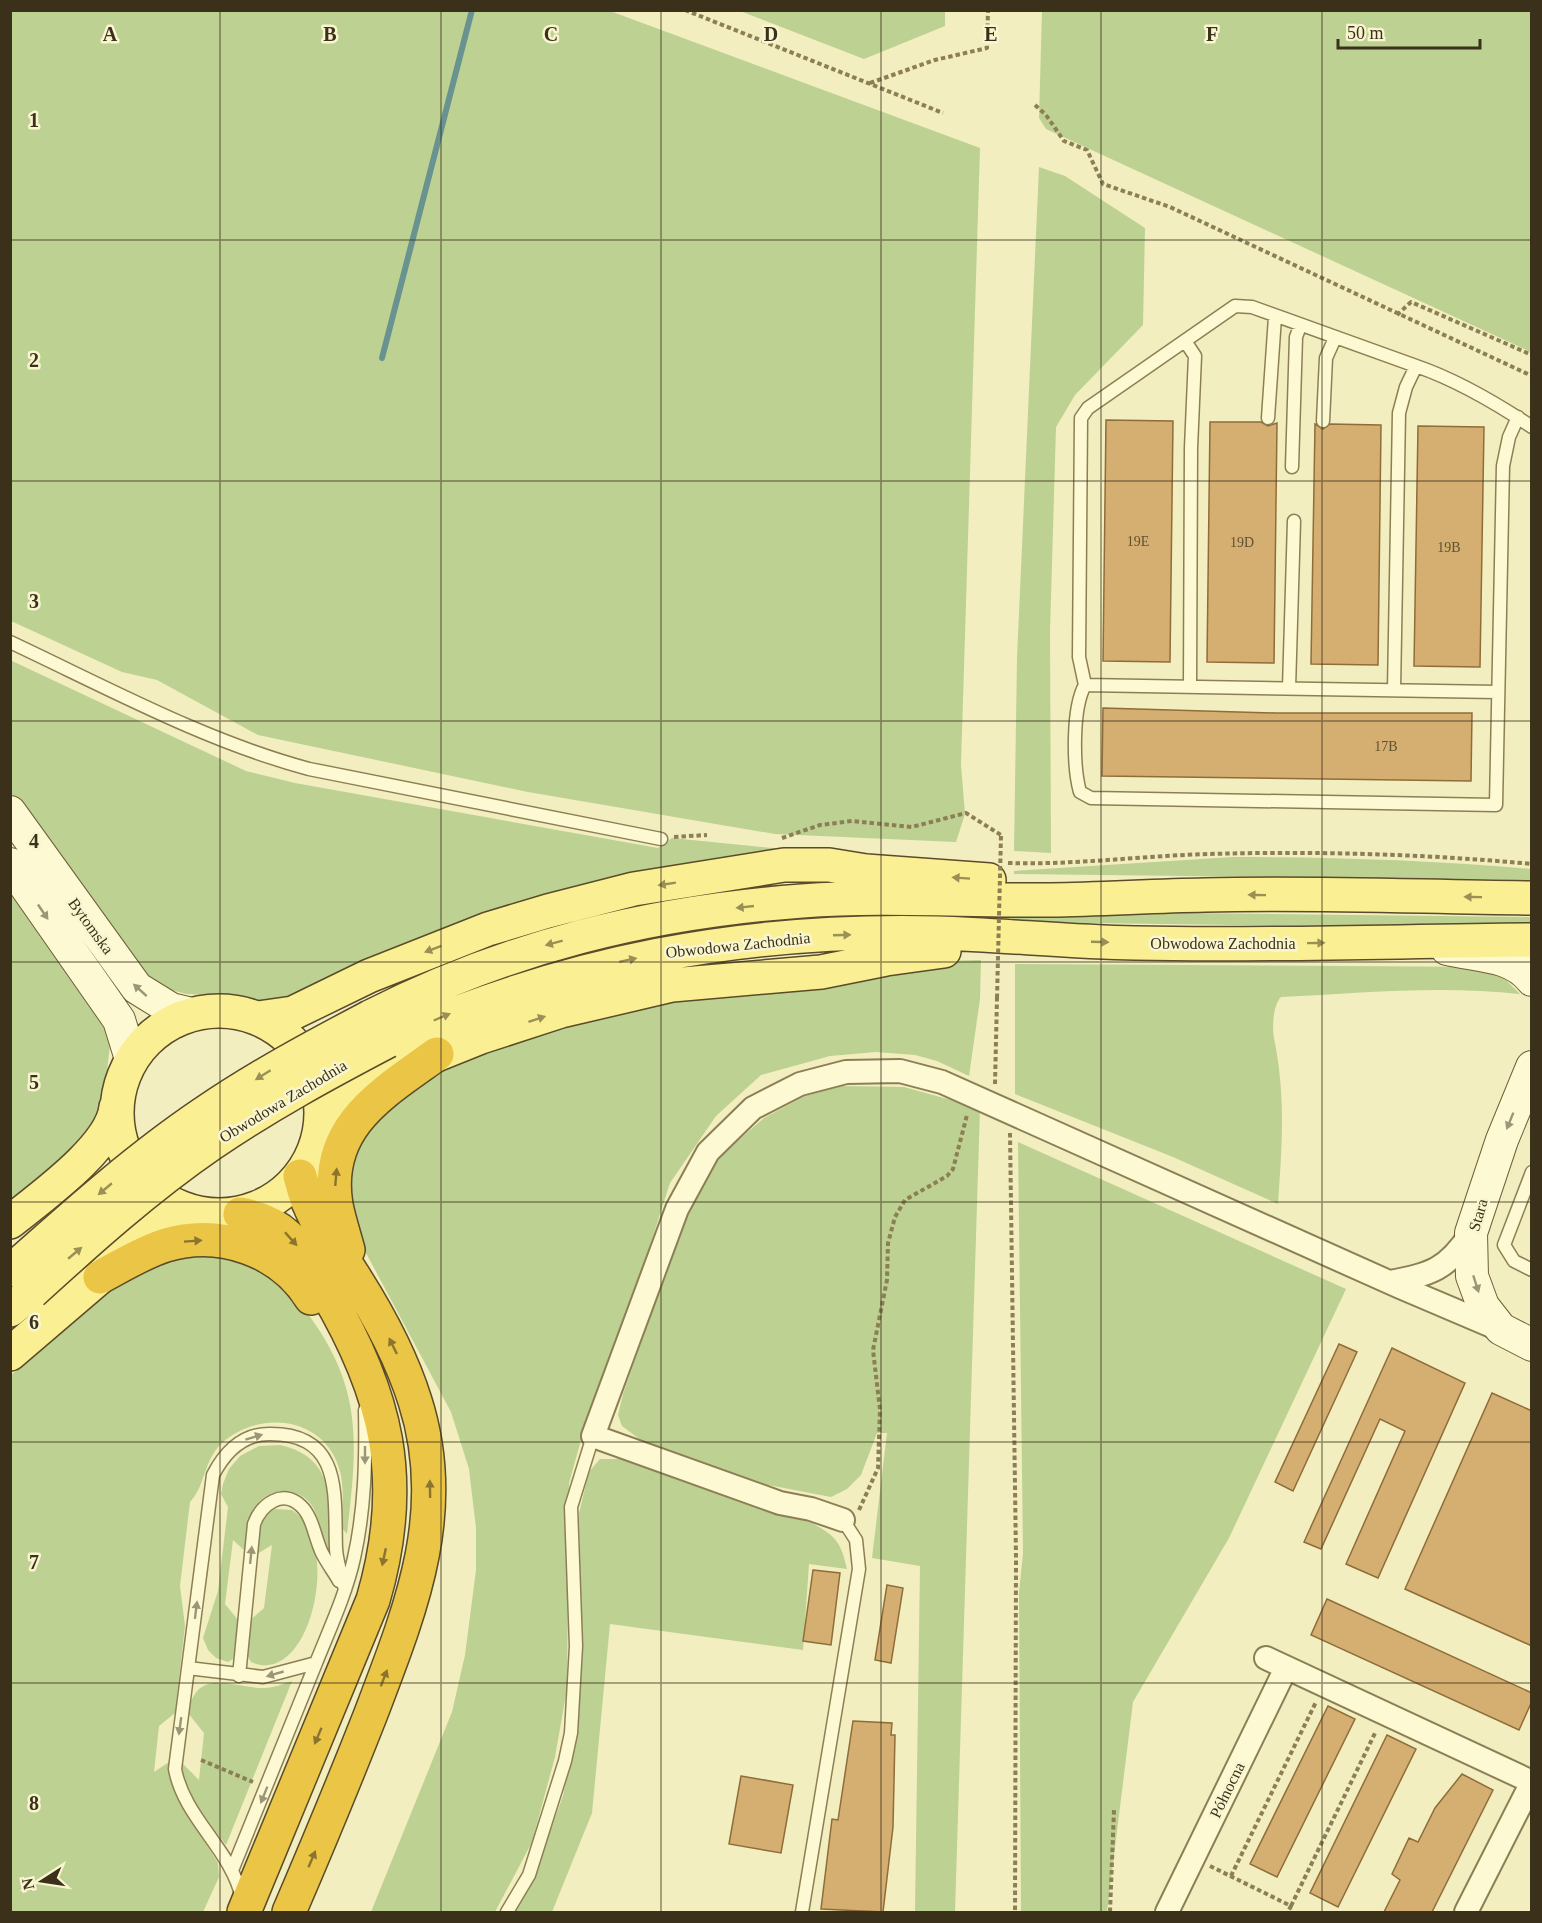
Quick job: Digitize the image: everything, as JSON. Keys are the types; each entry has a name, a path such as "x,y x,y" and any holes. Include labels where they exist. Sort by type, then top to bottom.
{"highway":[{"path":"353,1275 336,1204 335,1179 340,1154 354,1125 371,1102 385,1089 437,1054"},
{"path":"289,1912 337,1800 409,1608 428,1531 430,1473 415,1400 392,1343 353,1275 314,1215 300,1176"},
{"path":"240,1214 266,1220 278,1226 296,1246 314,1272 368,1371 386,1437 390,1491 388,1534 373,1600 243,1912"},
{"path":"100,1277 154,1250 179,1242 222,1241 240,1244 258,1252 290,1272 308,1292 333,1332 386,1437"}],"main road":[{"path":"258,1018 293,1013 431,950 548,911 634,889 784,865 829,865 926,876 1208,895"},
{"name":"Obwodowa Zachodnia","path":"379,1029 458,974 523,952 631,924 723,909 803,901 1055,900 1208,895 1532,898"},
{"name":"Obwodowa Zachodnia","path":"16,1286 117,1179 202,1115 269,1071 379,1029 474,1004 537,983 657,954 723,943 816,936 937,933 1136,944 1532,940"},
{"path":"321,1123 338,1104 361,1087 437,1054 561,1011 672,984 821,972 886,959 1041,940"},
{"path":"10,1222 100,1144 115,1118 116,1106 121,1081 131,1059 158,1031 192,1014 226,1011 258,1018 277,1029 294,1043 307,1060 316,1080 321,1123 310,1160 300,1176 283,1193 262,1206 240,1214 211,1216 184,1210 151,1191 128,1161 117,1125 116,1106"},
{"path":"10,1354 100,1277 157,1224 184,1210"}],"street":[{"name":"Bytomska","path":"10,812 137,988 171,1009 192,1014"},
{"name":"Bytomska","path":"10,864 119,1020 131,1059"},
{"path":"1410,941 1509,960 1525,971 1532,980"},
{"name":"Stara","path":"1532,1067 1502,1140 1471,1233 1472,1276 1483,1306 1501,1329 1532,1345"},
{"path":"843,1520 811,1509 780,1503 593,1436 676,1209 708,1152 753,1108 800,1084 846,1072 900,1071 942,1082 1390,1282 1501,1329"},
{"path":"1390,1282 1439,1270 1459,1252 1471,1233"},
{"path":"1266,1659 1532,1782 1466,1912"},
{"name":"Północna","path":"1167,1912 1286,1668"}],"lane":[{"path":"1518,417 1509,437 1503,466 1496,806 1090,798 1080,792 1076,777 1078,697 1085,685 1079,657 1082,418 1088,408 1234,306 1252,307 1440,374 1518,417 1532,427"},
{"path":"1268,418 1275,317"},
{"path":"1292,467 1296,337 1300,326"},
{"path":"1323,421 1326,358 1335,338"},
{"path":"1185,340 1195,356 1191,448 1190,686"},
{"path":"1394,690 1399,413 1406,387 1416,366"},
{"path":"1289,688 1294,521"},
{"path":"10,642 231,744 275,760 309,769 662,839"},
{"path":"1085,685 1497,693"},
{"path":"1532,1172 1504,1245 1514,1261 1532,1270"},
{"path":"233,1868 345,1590 358,1535 365,1470 364,1396"},
{"path":"243,1912 242,1896 233,1868 182,1794 175,1769 213,1475 225,1454 245,1440 264,1434 292,1436 314,1447 328,1464 336,1494 336,1552 345,1590"},
{"path":"507,1912 529,1875 565,1761 571,1733 576,1646 571,1508 593,1436"},
{"path":"239,1676 255,1524 259,1512 267,1504 285,1499 302,1507 322,1553 345,1590"},
{"path":"802,1912 859,1569 856,1540 843,1520"},
{"path":"188,1668 239,1676 263,1677 316,1663"}],"path":[{"path":"685,10 943,113"},
{"path":"869,84 935,60 987,48 988,10"},
{"path":"1035,105 1046,115 1064,141 1087,150 1103,184 1170,207 1397,315 1532,376"},
{"path":"1397,315 1411,302 1532,356"},
{"path":"778,839 820,825 842,822 926,826 966,813 1001,835 993,1103 1016,1558 1015,1912"},
{"path":"662,839 707,835"},
{"path":"996,863 1060,865 1208,854 1372,854 1532,864"},
{"path":"843,1520 859,1510 878,1468 880,1410 873,1350 887,1280 888,1243 895,1217 905,1200 947,1176 953,1169 962,1129 993,1103"},
{"path":"1231,1876 1324,1686"},
{"path":"1288,1912 1384,1714"},
{"path":"201,1761 267,1787"},
{"path":"1110,1912 1114,1810"},
{"path":"1193,1858 1291,1906"}],"green space":[{"path":"10,11 610,11 980,148 961,765 965,814 956,842 775,834 528,792 258,735 157,680 122,672 11,621"},
{"path":"740,11 945,11 945,26 864,59"},
{"path":"1042,11 1531,11 1531,352 1046,129 1039,118"},
{"path":"1039,167 1065,176 1145,228 1143,325 1075,395 1056,427 1050,632 1051,853 1014,851 1017,658"},
{"path":"10,660 246,771 295,783 658,848 672,838 833,854 569,891 458,922 306,991 274,1002 231,996 186,994 157,986 136,961 48,838 11,793"},
{"path":"1233,857 1457,863 1531,869 1532,880 1014,874 1014,871"},
{"path":"10,879 111,1037 104,1095 91,1134 10,1204"},
{"path":"1013,911 1531,917 1532,929 1012,922"},
{"path":"981,960 980,999 969,1076 937,1061 915,1055 876,1052 830,1056 761,1075 716,1116 670,1183 635,1292 586,1422 569,1483 567,1689 555,1757 532,1842 495,1912 371,1912 452,1712 465,1655 476,1570 476,1528 469,1469 451,1412 366,1253 348,1213 353,1146 410,1085 473,1055 631,1006 942,961"},
{"path":"1015,964 1493,967 1520,994 1430,990 1281,997 1275,1011 1273,1028 1282,1101 1278,1204 1173,1157 1015,1094"},
{"path":"842,1086 904,1087 980,1108 955,1912 915,1912 920,1566 872,1558 887,1433 877,1433 861,1475 847,1489 831,1497 763,1484 646,1444 622,1426 618,1415 623,1394 690,1204 721,1155 764,1118 805,1096"},
{"path":"1018,1142 1346,1289 1229,1538 1133,1702 1107,1912 1021,1912 1019,1593 1023,1553"},
{"path":"216,1254 257,1265 280,1277 295,1295 326,1342 339,1368 348,1394 354,1445 347,1534 342,1528 343,1494 339,1468 327,1445 315,1434 284,1423 268,1423 251,1426 222,1443 211,1457 199,1488 190,1502 180,1586 185,1626 175,1713 159,1726 154,1772 169,1762 171,1779 179,1800 218,1863 219,1877 203,1912 11,1912 10,1376 131,1273 172,1255"},
{"path":"280,1445 299,1451 321,1472 327,1486 329,1501 329,1552 314,1509 301,1496 292,1492 275,1492 259,1502 250,1520 246,1552 233,1540 225,1604 238,1620 233,1659 228,1662 216,1658 208,1650 203,1638 218,1591 228,1507 221,1494 223,1484 229,1469 240,1456 259,1446"},
{"path":"600,1459 623,1459 812,1523 832,1536 840,1546 847,1569 809,1564 803,1650 610,1624 592,1813 552,1912 515,1912 529,1889 563,1796 574,1740 581,1685 579,1513 589,1472"},
{"path":"275,1509 292,1510 307,1527 316,1551 317,1579 313,1608 304,1634 290,1654 272,1664 251,1662 246,1653 249,1621 264,1608 272,1545 257,1554 260,1528 265,1517"},
{"path":"292,1681 226,1845 198,1806 183,1774 181,1762 199,1780 204,1733 188,1713 192,1698 199,1689 207,1684 264,1688"}],"building":[{"path":"1106,420 1173,421 1170,662 1103,661"},
{"path":"1210,422 1261,422 1268,426 1277,423 1274,663 1207,662"},
{"path":"1315,424 1323,429 1330,424 1381,425 1378,665 1311,664"},
{"path":"1418,426 1484,427 1480,667 1414,666"},
{"path":"1103,708 1275,713 1472,713 1471,781 1102,776"},
{"path":"1339,1344 1357,1352 1293,1491 1275,1482"},
{"path":"1392,1348 1465,1383 1378,1578 1346,1564 1405,1431 1380,1419 1321,1549 1304,1542"},
{"path":"1492,1393 1532,1411 1532,1646 1405,1589"},
{"path":"813,1570 840,1573 831,1645 803,1641"},
{"path":"887,1585 903,1588 891,1663 875,1660"},
{"path":"1327,1599 1532,1693 1532,1701 1519,1730 1311,1635"},
{"path":"1328,1706 1355,1719 1277,1877 1250,1864"},
{"path":"853,1721 892,1723 891,1735 895,1735 893,1827 883,1912 821,1909 832,1819 838,1820"},
{"path":"1387,1735 1416,1749 1338,1907 1310,1893"},
{"path":"1462,1774 1493,1790 1432,1912 1384,1912 1400,1880 1392,1874 1409,1838 1418,1842 1435,1808"},
{"path":"741,1776 793,1785 781,1853 729,1844"}],"waterway":[{"path":"382,358 472,10"}]}
